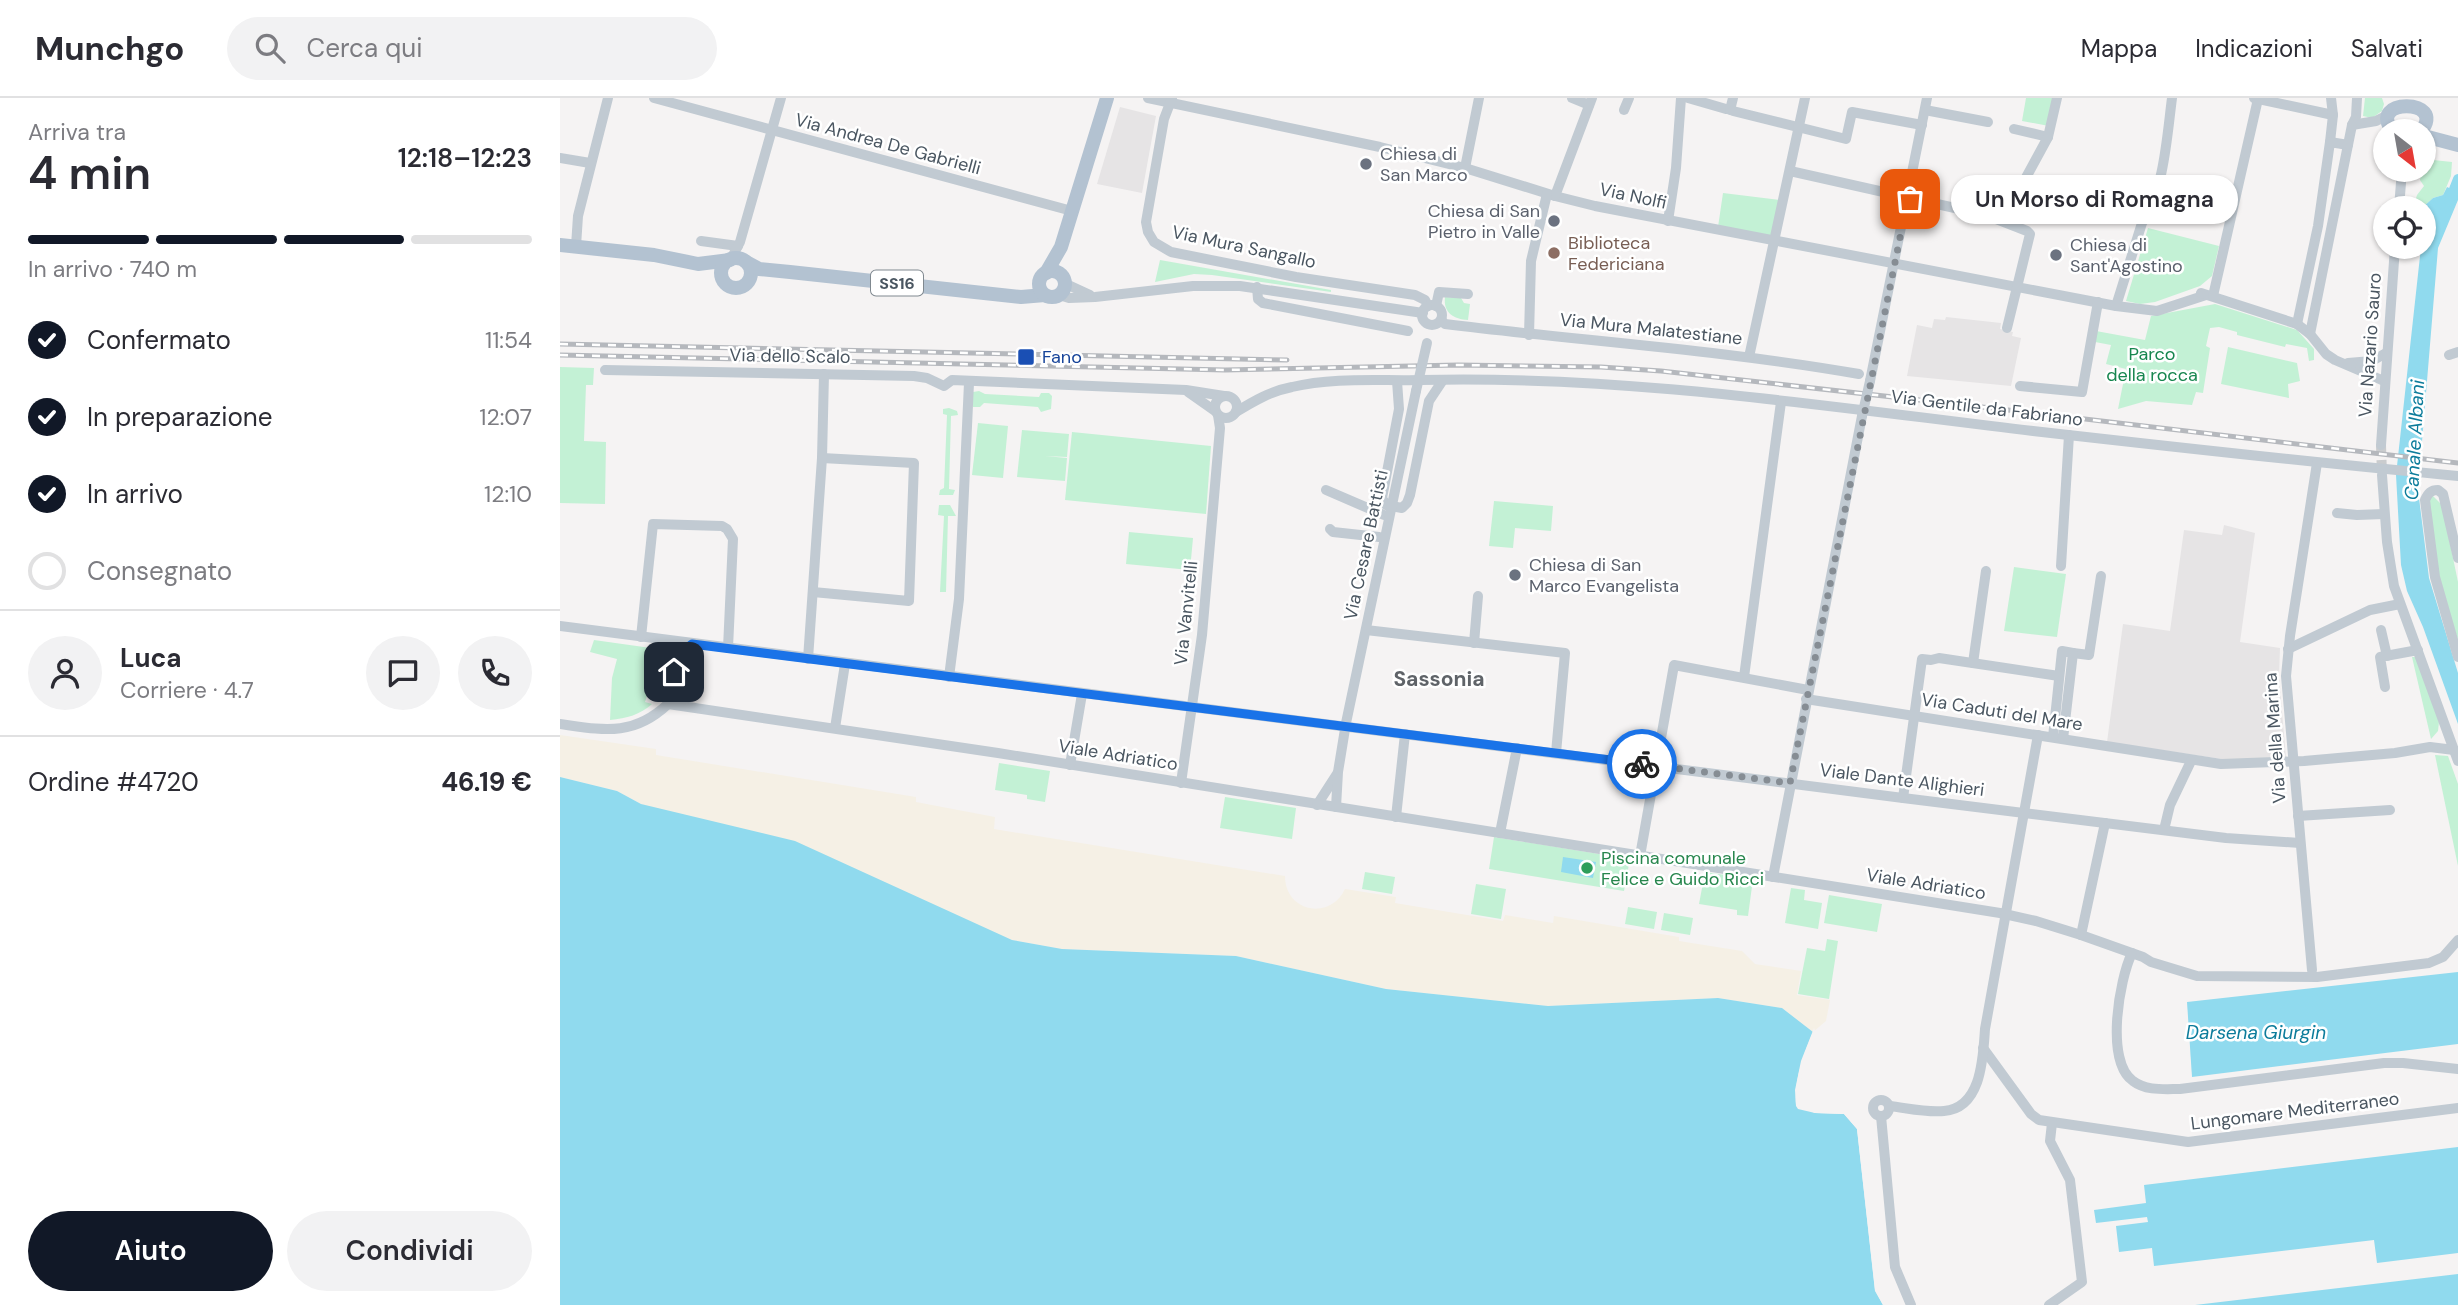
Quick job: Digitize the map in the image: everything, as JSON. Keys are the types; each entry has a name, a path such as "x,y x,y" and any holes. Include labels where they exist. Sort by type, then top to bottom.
{"main road":[{"path":"1057,287 1061,247 1107,98"},
{"path":"2387,107 2405,98 2421,105 2422,119"},
{"path":"2436,137 2441,141"},
{"path":"2436,140 2458,145"},
{"name":"SS16","path":"560,245 654,255 698,264 737,257 759,269 1003,295"},
{"path":"1057,287 1039,285 1061,247"},
{"path":"722,279 722,269 737,257 751,273 748,281"},
{"name":"SS16","path":"698,264 734,288 748,281 790,272"},
{"path":"1003,295 1023,289 1043,276 1056,273 1057,287"},
{"path":"1003,295 1029,298 1057,287"}],"street":[{"path":"576,246 578,216 608,98"},
{"name":"Via Andrea De Gabrielli","path":"654,98 1072,211"},
{"path":"701,241 737,257 781,98"},
{"name":"Via Nolfi","path":"1148,98 1370,145 1465,168 1551,195 1668,221 2116,306 2148,311 2166,309 2209,296"},
{"path":"1465,168 1479,98"},
{"path":"1529,335 1531,261 1551,195 1591,102 1572,98"},
{"path":"1624,110 1629,98"},
{"path":"1668,221 1676,168 1681,98"},
{"path":"1688,98 1846,139 1852,112 1922,125"},
{"path":"1728,110 1732,98"},
{"path":"1749,357 1805,98"},
{"path":"2003,220 2048,136 2057,98"},
{"path":"2116,306 2142,223 2149,213 2164,161 2172,98"},
{"path":"2297,324 2318,226 2333,115 2331,98"},
{"path":"2310,334 2351,125 2356,117 2357,98"},
{"path":"2333,115 2256,99 2217,277 2209,296 2297,324 2310,334 2326,354 2384,381"},
{"name":"Via Mura Sangallo","path":"1170,101 1146,222 1148,233 1161,248 1191,257 1264,271 1415,295 1425,300 1429,308"},
{"path":"1773,877 1862,416 1926,104 1988,122"},
{"path":"2351,125 2376,121 2387,107"},
{"path":"2014,129 2048,136"},
{"path":"2330,142 2348,145"},
{"path":"560,158 590,163"},
{"path":"1790,171 1876,189 1886,194 1957,202 2030,234 2007,328"},
{"name":"Via Nazario Sauro","path":"2381,445 2394,259"},
{"path":"1057,287 1069,298 1202,285 1258,287 1429,308 1442,312 1436,323 1425,322 1429,308 1440,292 1468,294"},
{"path":"1258,287 1258,299 1261,303 1408,331"},
{"path":"2020,386 2082,392 2098,302"},
{"name":"Via Mura Malatestiane","path":"1436,323 1749,357 1859,374"},
{"name":"Via Cesare Battisti","path":"1336,807 1345,726 1388,511 1427,343 1436,323"},
{"path":"2342,363 2372,361 2386,353"},
{"name":"Via dello Scalo","path":"605,370 914,376 927,378 944,386 952,380 969,383 1186,390 1228,397"},
{"path":"808,659 822,458 824,374"},
{"name":"Via Gentile da Fabriano","path":"1233,415 1257,399 1280,390 1317,382 1506,379 1594,383 1781,401 2384,472 2458,476"},
{"path":"1326,490 1373,510 1388,511 1402,508 1408,503 1429,401 1443,380"},
{"path":"1388,511 1382,498 1399,409 1397,381"},
{"path":"949,677 959,599 969,383"},
{"path":"1186,390 1216,413 1224,418 1233,415 1236,403 1228,397 1217,400 1216,413"},
{"name":"Via Gentile da Fabriano","path":"1228,397 1257,399"},
{"path":"1744,677 1781,401"},
{"name":"Via Vanvitelli","path":"1181,783 1202,635 1220,428 1216,413"},
{"name":"Via Vanvitelli","path":"1218,445 1233,415"},
{"path":"2061,566 2069,435"},
{"path":"813,593 909,601 914,463 822,458"},
{"name":"Via della Marina","path":"2312,970 2286,676 2317,463"},
{"path":"2384,472 2384,514 2390,566 2400,604 2456,755"},
{"path":"2458,558 2443,494 2433,490 2427,494 2425,500 2435,577 2458,657"},
{"path":"2337,513 2384,514"},
{"path":"641,637 653,524 722,526 732,535 728,648"},
{"path":"1330,529 1333,533 1380,537"},
{"path":"1973,663 1986,571"},
{"path":"2058,738 2062,651 2089,655 2101,576"},
{"path":"1474,643 1478,596"},
{"path":"2288,649 2370,610 2400,604"},
{"name":"Viale Dante Alighieri","path":"560,626 1903,798 2226,838 2300,843"},
{"path":"1366,630 1565,653 1556,753"},
{"path":"2381,630 2387,656"},
{"path":"560,724 606,730 625,729 651,719 668,704 677,656 692,644"},
{"path":"2385,687 2380,657 2418,650"},
{"path":"2058,738 2073,653"},
{"path":"1903,798 1922,659 1939,658 2060,676"},
{"path":"835,728 845,664"},
{"name":"Via Caduti del Mare","path":"1656,766 1674,665 1744,677 1807,695 2191,761 2241,765 2293,762 2395,753 2430,747 2456,755"},
{"path":"1070,765 1082,694"},
{"name":"Viale Adriatico","path":"668,704 835,728 2005,914 2081,935 2190,975 2317,977 2403,967 2429,963 2443,957 2458,940"},
{"path":"2430,747 2442,734 2444,725"},
{"path":"1396,817 1405,734"},
{"path":"1910,1305 1895,1267 1881,1116 1886,1114 1889,1106 1944,1111 1954,1109 1975,1090 2038,735"},
{"path":"1500,833 1517,748"},
{"path":"2164,830 2168,809 2191,761"},
{"path":"1640,856 1656,766"},
{"name":"Via Cesare Battisti","path":"1317,805 1338,772"},
{"path":"2298,816 2390,810"},
{"path":"2081,935 2105,823"},
{"name":"Lungomare Mediterraneo","path":"2132,953 2123,978 2117,1038 2121,1067 2126,1076 2136,1084 2154,1089 2180,1089 2384,1063 2458,1069"},
{"name":"Lungomare Mediterraneo","path":"1983,1048 2031,1114 2039,1120 2188,1142 2458,1108"},
{"path":"2049,1305 2082,1282 2070,1180 2050,1141 2052,1123"}],"shaded area":[{"path":"1120,107 1156,116 1142,193 1097,184"},
{"path":"1946,317 2001,323 2000,329 2013,332 2012,336 2021,338 2011,386 1907,376 1917,325 1932,328 1934,319 1945,320"},
{"path":"2224,525 2255,533 2240,642 2280,648 2279,677 2286,758 2235,761 2107,742 2123,624 2170,631 2184,530 2222,535"}],"green space":[{"path":"2026,98 2055,98 2049,126 2022,121"},
{"path":"2365,98 2382,98 2382,111 2372,118 2363,116"},
{"path":"2436,160 2452,162 2451,176 2443,195 2417,196 2424,186 2421,182 2436,182"},
{"path":"1723,193 1781,200 1773,238 1718,227"},
{"path":"2148,228 2219,246 2212,276 2200,286 2155,302 2140,304 2126,301"},
{"path":"1160,260 1331,292 1212,275 1194,274 1155,282"},
{"path":"1445,297 1461,298 1464,303 1470,304 1468,320 1450,314"},
{"name":"Parco della rocca","path":"2215,304 2297,330 2314,349 2314,360 2309,361 2307,348 2286,344 2285,347 2237,335 2237,332 2219,327 2210,328 2206,346 2210,348 2203,393 2196,392 2192,405 2146,401 2118,409 2126,369 2106,364 2111,345 2095,342 2096,331 2145,340 2151,316"},
{"path":"2228,347 2297,363 2300,381 2288,384 2289,398 2221,384"},
{"path":"560,367 594,368 593,385 586,385 584,441 606,442 605,504 560,503"},
{"path":"973,392 985,394 1039,397 1041,393 1049,393 1052,396 1051,409 1041,412 1038,407 984,403 980,407 973,407"},
{"path":"943,409 957,411 958,415 951,416 949,489 955,490 953,495 939,495 944,488 947,415 943,414"},
{"path":"978,423 1008,426 1003,478 972,475"},
{"path":"1022,430 1069,434 1067,457 1045,456 1067,458 1065,481 1017,477"},
{"path":"1072,432 1211,446 1206,514 1065,500"},
{"path":"2432,495 2442,505 2458,582 2458,640 2438,576 2429,502"},
{"path":"1494,501 1553,506 1551,531 1515,528 1513,548 1489,546"},
{"path":"939,505 950,505 956,516 948,516 946,592 940,592 944,516 938,515"},
{"path":"1129,532 1193,538 1190,570 1126,564"},
{"path":"2014,567 2066,574 2057,637 2004,631"},
{"path":"594,640 665,650 669,656 666,675 661,677 657,688 650,687 645,702 652,704 633,715 610,720 612,678 617,659 590,652"},
{"path":"2412,657 2416,657 2439,722 2438,731 2431,739"},
{"path":"2435,755 2448,756 2458,784 2458,866"},
{"path":"999,763 1050,771 1045,802 1027,799 1027,795 995,790"},
{"path":"1225,797 1296,808 1292,839 1220,828"},
{"path":"1494,837 1630,859 1624,891 1489,869"},
{"path":"1365,872 1395,877 1392,894 1362,889"},
{"path":"1705,872 1753,879 1748,916 1737,915 1737,910 1699,904"},
{"path":"1476,884 1506,889 1501,919 1471,914"},
{"path":"1791,888 1805,890 1804,900 1822,903 1818,929 1785,923"},
{"path":"1829,895 1882,904 1877,932 1824,923"},
{"path":"1628,907 1657,912 1654,929 1625,924"},
{"path":"1664,913 1693,918 1690,935 1661,930"},
{"path":"1827,939 1838,941 1829,999 1798,994 1807,948 1825,951"}],"sand":[{"path":"560,735 656,749 656,755 916,797 916,802 995,817 994,829 1285,876 1292,898 1309,908 1329,906 1345,889 1396,897 1395,903 1503,921 1505,915 1553,923 1554,916 1679,937 1679,941 1742,951 1755,964 1801,971 1797,995 1830,1000 1826,1021 1813,1032 1782,1008 1718,998 1548,1006 1386,989 1236,956 1062,949 1012,940 641,804 617,791 560,777"}],"water":[{"path":"2447,187 2458,192 2458,200 2438,248 2418,490 2429,578 2458,673 2458,724 2407,591 2401,565 2396,475 2420,259 2436,259 2436,197 2443,195"},
{"path":"560,777 617,791 641,804 795,841 1012,940 1062,949 1236,956 1386,989 1548,1006 1718,998 1782,1008 1813,1032 1798,1077 1796,1105 1815,1113 1844,1114 1857,1129 1875,1290 1883,1305 560,1305"},
{"path":"1563,857 1596,862 1593,878 1561,872"},
{"name":"Darsena Giurgin","path":"2458,972 2458,1044 2192,1077 2187,1002"},
{"path":"2458,1147 2458,1253 2377,1263 2374,1240 2154,1266 2152,1248 2119,1252 2116,1226 2148,1222 2147,1217 2096,1223 2094,1210 2146,1203 2144,1185"},
{"path":"2458,1274 2458,1305 2195,1305"}],"pier":[{"path":"1814,1028 1816,1033 1804,1062 1799,1091 1800,1105 1815,1110 1845,1110 1860,1127 1878,1289 1886,1305 1883,1305 1875,1291 1857,1129 1844,1114 1815,1113 1798,1109 1796,1106 1795,1090 1801,1061"}],"waterway":[{"name":"Canale Albani","path":"2449,202 2458,179"}],"tunnel":[{"path":"2381,445 2382,475"}],"railway":[{"path":"560,344 1287,360"},
{"path":"560,355 1225,370 1458,365 1601,367 1661,371 2458,463"}],"way so far":[{"path":"1642,764 1790,783 1862,416 1908,198 1910,199"}],"place":[{"name":"Chiesa di San Marco","path":"1366,164"},
{"name":"Un Morso di Romagna","path":"1910,199"},
{"name":"Chiesa di San Pietro in Valle","path":"1554,221"},
{"name":"Biblioteca Federiciana","path":"1554,253"},
{"name":"Chiesa di Sant'Agostino","path":"2056,255"},
{"name":"Fano","path":"1026,357"},
{"name":"Chiesa di San Marco Evangelista","path":"1515,575"},
{"name":"Piscina comunale Felice e Guido Ricci","path":"1587,868"}],"district":[{"name":"Sassonia","path":"1439,679"}],"route":[{"path":"674,672 677,656 692,644 1642,764"}]}
